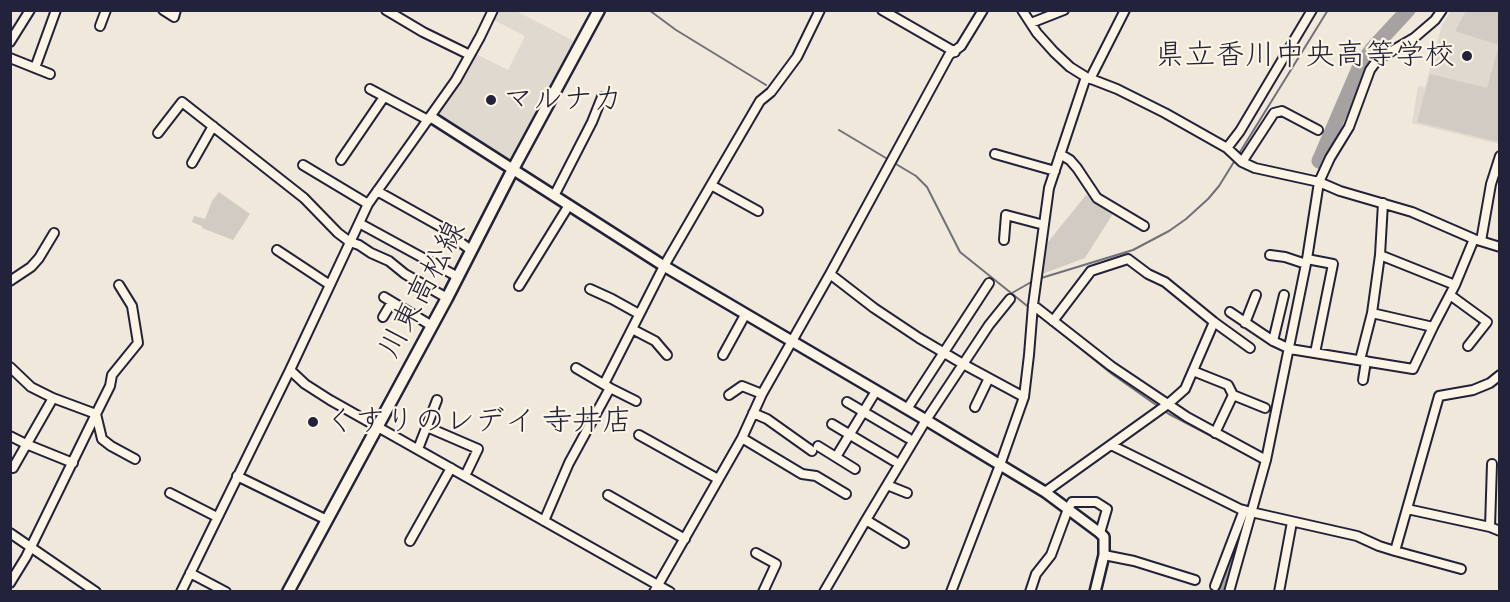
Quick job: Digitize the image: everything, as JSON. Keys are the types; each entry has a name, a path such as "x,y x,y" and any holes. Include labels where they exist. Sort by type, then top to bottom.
{"main road":[{"name":"川東高松線","path":"288,591 447,298 513,169 599,10"}],"street":[{"path":"10,42 30,10"},
{"path":"35,68 56,10"},
{"path":"100,26 106,10"},
{"path":"163,10 174,17 176,10"},
{"path":"386,10 423,32 470,55"},
{"path":"182,591 369,204 456,80 493,10"},
{"path":"544,521 639,314 664,266 760,101 771,92 797,57 820,10"},
{"path":"882,10 955,52"},
{"path":"657,588 742,438 762,394 950,55 961,46 983,10"},
{"path":"1022,10 1037,33 1070,67 1088,78 1117,89 1165,113 1227,148 1242,162 1255,168 1319,182 1412,212 1500,247"},
{"path":"1032,23 1064,10"},
{"path":"1227,148 1240,131 1312,10"},
{"path":"1215,586 1266,460 1307,261 1319,182 1330,158 1349,127 1370,70 1378,59 1414,38 1435,20 1442,10"},
{"path":"951,591 1024,397 1033,306 1049,188 1054,171 1088,78 1125,11"},
{"path":"10,58 50,74"},
{"path":"370,89 430,118 664,266 1045,492 1104,537 1104,555 1095,591"},
{"path":"341,159 384,97"},
{"path":"554,196 592,122 602,97"},
{"path":"158,133 182,102 304,198 350,242 359,244 371,253 389,261 405,274 447,298"},
{"path":"1242,162 1274,113 1282,111 1318,130"},
{"path":"192,163 213,126"},
{"path":"995,154 1054,171"},
{"path":"1060,154 1077,168 1097,198 1144,226"},
{"path":"1230,312 1273,341 1290,349 1413,369 1478,240 1500,156"},
{"path":"303,165 369,204"},
{"path":"711,185 758,211"},
{"path":"377,190 452,233 457,240 471,250"},
{"path":"1363,380 1363,361 1380,255 1383,203"},
{"path":"519,286 568,205"},
{"path":"1004,240 1006,215 1044,225"},
{"path":"359,223 458,277"},
{"path":"10,281 31,267 54,233"},
{"path":"277,250 330,285"},
{"path":"1270,255 1333,264 1315,353"},
{"path":"1380,255 1455,285"},
{"path":"1053,321 1092,271 1128,259 1148,274 1165,282 1250,348"},
{"path":"830,274 874,308 943,353 1024,397"},
{"path":"907,409 988,283"},
{"path":"10,583 26,557 73,463 110,386 112,375 138,343 132,306 119,285"},
{"path":"590,289 612,298 639,314"},
{"path":"1245,323 1256,295"},
{"path":"1273,341 1284,295"},
{"path":"1450,295 1486,322 1468,346"},
{"path":"384,297 432,326"},
{"path":"825,591 926,420 989,325 1010,299"},
{"path":"383,317 392,302"},
{"path":"1033,306 1111,366 1168,404 1215,433 1266,460"},
{"path":"1372,314 1433,327"},
{"path":"723,354 745,315"},
{"path":"1045,492 1168,404 1185,389 1214,322"},
{"path":"632,329 655,341 667,355"},
{"path":"10,367 31,387 96,414"},
{"path":"576,368 636,401"},
{"path":"290,370 305,384 330,400 657,588 670,591"},
{"path":"1193,371 1228,386 1233,395 1264,408"},
{"path":"1395,551 1439,396 1473,390 1490,383 1500,375"},
{"path":"975,407 989,378"},
{"path":"729,395 742,386 762,394"},
{"path":"836,457 876,391"},
{"path":"1215,433 1233,395"},
{"path":"10,467 13,468 53,398"},
{"path":"418,449 438,400"},
{"path":"847,402 908,438"},
{"path":"753,413 855,469"},
{"path":"96,414 102,439 135,459"},
{"path":"832,424 894,461"},
{"path":"427,427 477,449 465,476"},
{"path":"639,435 718,479"},
{"path":"10,436 73,463"},
{"path":"742,438 802,474 816,476 846,494"},
{"path":"1111,445 1247,511 1357,536 1379,546 1461,569"},
{"path":"1490,527 1492,464"},
{"path":"410,542 451,468"},
{"path":"237,476 327,520"},
{"path":"887,484 907,493"},
{"path":"170,493 217,517"},
{"path":"608,495 685,539"},
{"path":"1030,591 1036,574 1051,555 1072,502 1096,502 1107,509 1100,533"},
{"path":"1407,509 1500,531"},
{"path":"1229,591 1247,511"},
{"path":"866,520 904,543"},
{"path":"1279,591 1292,522"},
{"path":"10,533 96,591"},
{"path":"756,553 776,564 763,591"},
{"path":"1104,555 1134,561 1196,580"},
{"path":"190,573 226,591"}],"shaded area":[{"path":"496,11 516,11 578,43 514,160 508,161 440,117 440,111 474,53 508,70 525,36 492,19"},
{"name":"県立香川中央高等学校","path":"1451,11 1499,11 1499,144 1412,123 1418,86 1425,87 1442,25"},
{"path":"1466,11 1499,11 1499,45 1455,31"},
{"path":"1499,45 1499,142 1417,122 1430,74 1487,88"},
{"path":"219,192 250,214 233,240 192,222 194,216 205,219 212,201"},
{"path":"1086,195 1114,212 1085,258 1042,274 1044,247"}],"waterway":[{"path":"649,10 676,30 766,85"},
{"path":"1038,279 1133,250 1169,231 1208,199 1219,186 1328,10"},
{"path":"1319,161 1360,66 1372,49 1408,10"},
{"path":"839,130 916,176 927,187 960,252 1031,309"},
{"path":"1012,293 1033,281"},
{"path":"1036,313 1112,374 1169,414 1257,460"},
{"path":"865,513 881,487"},
{"path":"1224,592 1247,515"},
{"path":"854,532 860,524"},
{"path":"821,590 851,537"}],"place":[{"name":"県立香川中央高等学校","path":"1467,56"},
{"name":"マルナカ","path":"491,100"},
{"name":"くすりのレデイ 寺井店","path":"313,422"}]}
